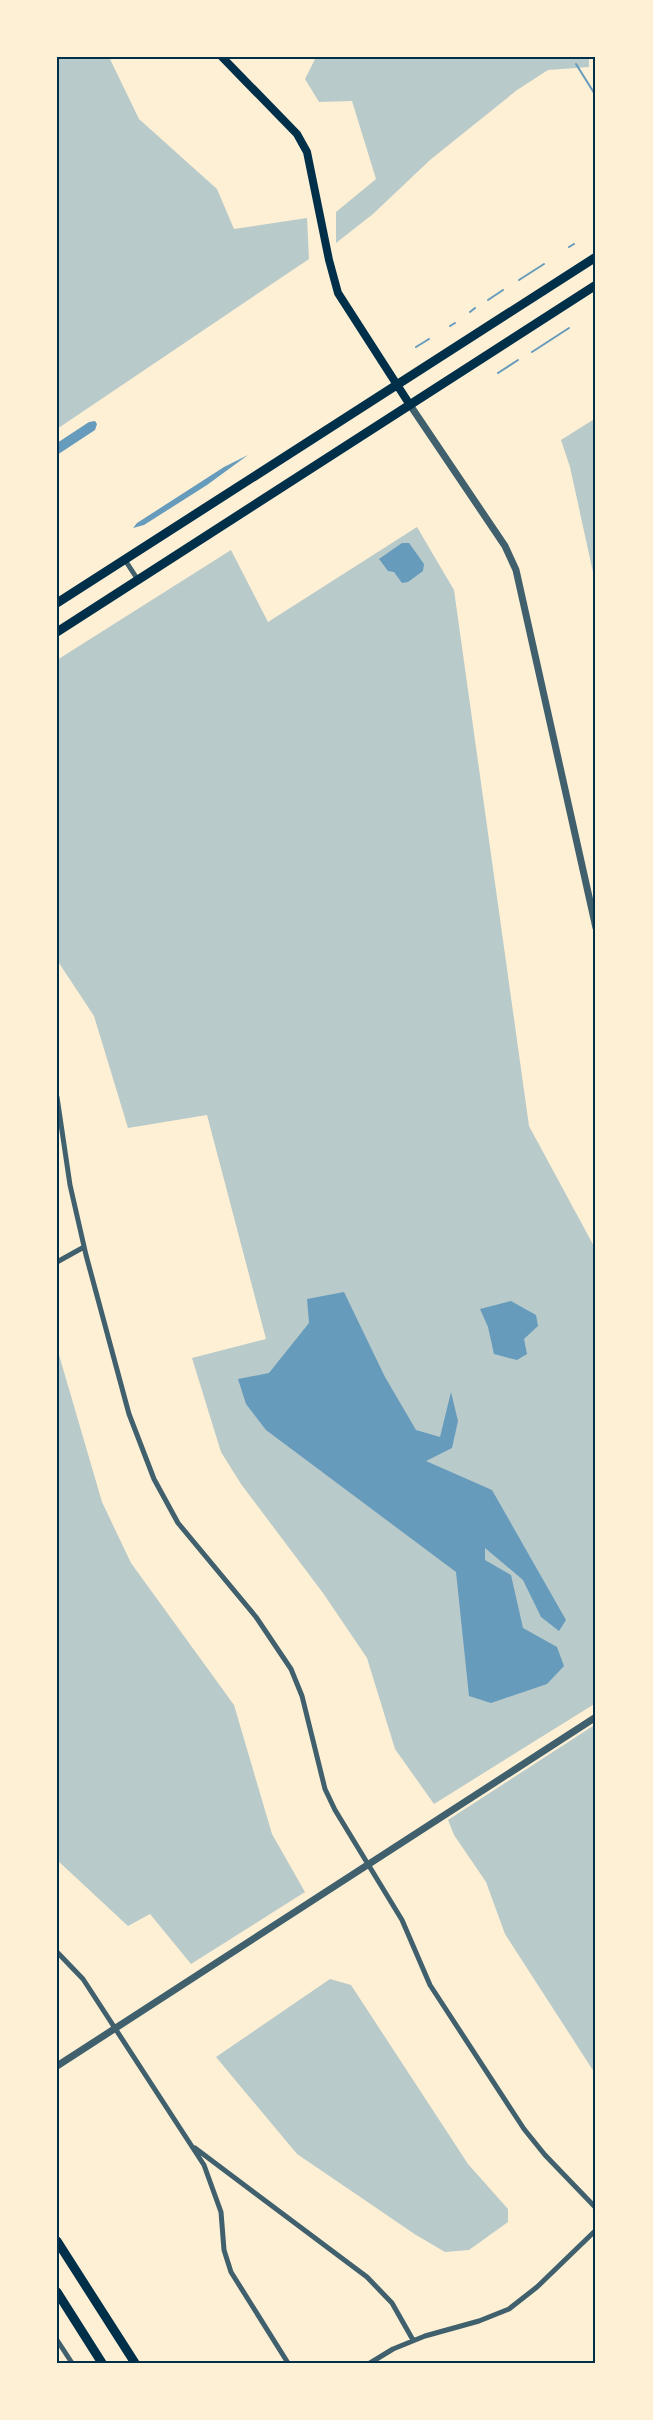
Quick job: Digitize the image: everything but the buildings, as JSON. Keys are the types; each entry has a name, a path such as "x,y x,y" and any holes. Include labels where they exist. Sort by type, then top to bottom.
{"highway":[{"path":"57,603 596,257"},
{"path":"57,632 596,285"},
{"path":"57,2241 135,2363"},
{"path":"57,2292 102,2363"}],"main road":[{"path":"222,57 297,134 307,152 338,293 410,405"}],"street":[{"path":"410,405 505,546 516,570 596,928"},
{"path":"125,560 138,580"},
{"path":"57,1097 70,1185 84,1246 129,1414 154,1479 178,1523 256,1617 291,1669 302,1696 325,1790 334,1810 402,1920 430,1985 524,2129 545,2155 596,2208"},
{"path":"57,1262 84,1246"},
{"path":"57,2066 596,1718"},
{"path":"57,1952 83,1979 204,2166 221,2212 224,2250 231,2272 288,2363"},
{"path":"192,2145 366,2277 392,2303 413,2340"},
{"path":"369,2363 413,2340 495,2316 509,2309 537,2287 596,2230"},
{"path":"57,2340 72,2363"}],"shaded area":[{"path":"57,57 109,57 139,119 217,189 234,229 307,218 309,259 57,429"},
{"path":"316,57 589,57 589,67 548,70 517,90 430,160 373,214 336,243 336,212 376,179 352,101 319,102 305,79"},
{"path":"596,418 596,586 570,467 561,440"},
{"path":"417,527 454,590 529,1126 596,1250 596,1703 434,1804 395,1749 367,1658 323,1593 241,1484 221,1452 192,1358 266,1339 207,1115 128,1128 94,1016 57,960 57,660 231,550 268,622"},
{"path":"57,1348 102,1502 131,1563 234,1705 272,1834 305,1892 191,1964 150,1914 128,1926 57,1860"},
{"path":"596,1724 596,2075 505,1934 486,1882 454,1835 448,1820"},
{"path":"330,1979 351,1985 468,2164 508,2209 508,2222 469,2250 445,2252 416,2235 297,2154 216,2057"}],"water":[{"path":"95,421 97,424 95,430 57,455 57,443 89,422"},
{"path":"248,455 207,485 144,525 133,528 137,523 224,467"},
{"path":"402,543 409,543 424,564 423,571 408,582 402,583 394,572 388,571 379,559"},
{"path":"344,1292 385,1377 416,1430 440,1437 451,1392 458,1421 452,1448 426,1461 492,1490 566,1620 559,1631 541,1617 523,1580 485,1548 485,1560 511,1575 523,1628 557,1647 564,1666 547,1684 491,1703 469,1696 456,1572 266,1430 246,1404 238,1379 269,1373 309,1323 307,1299"},
{"path":"511,1301 536,1315 538,1326 524,1339 527,1354 517,1360 494,1354 488,1327 480,1309"}],"waterway":[{"path":"576,64 596,96"},
{"path":"569,247 574,244"},
{"path":"519,280 544,264"},
{"path":"488,300 503,290"},
{"path":"470,312 475,308"},
{"path":"450,326 455,323"},
{"path":"532,352 569,328"},
{"path":"416,347 429,339"},
{"path":"498,373 518,360"}]}
